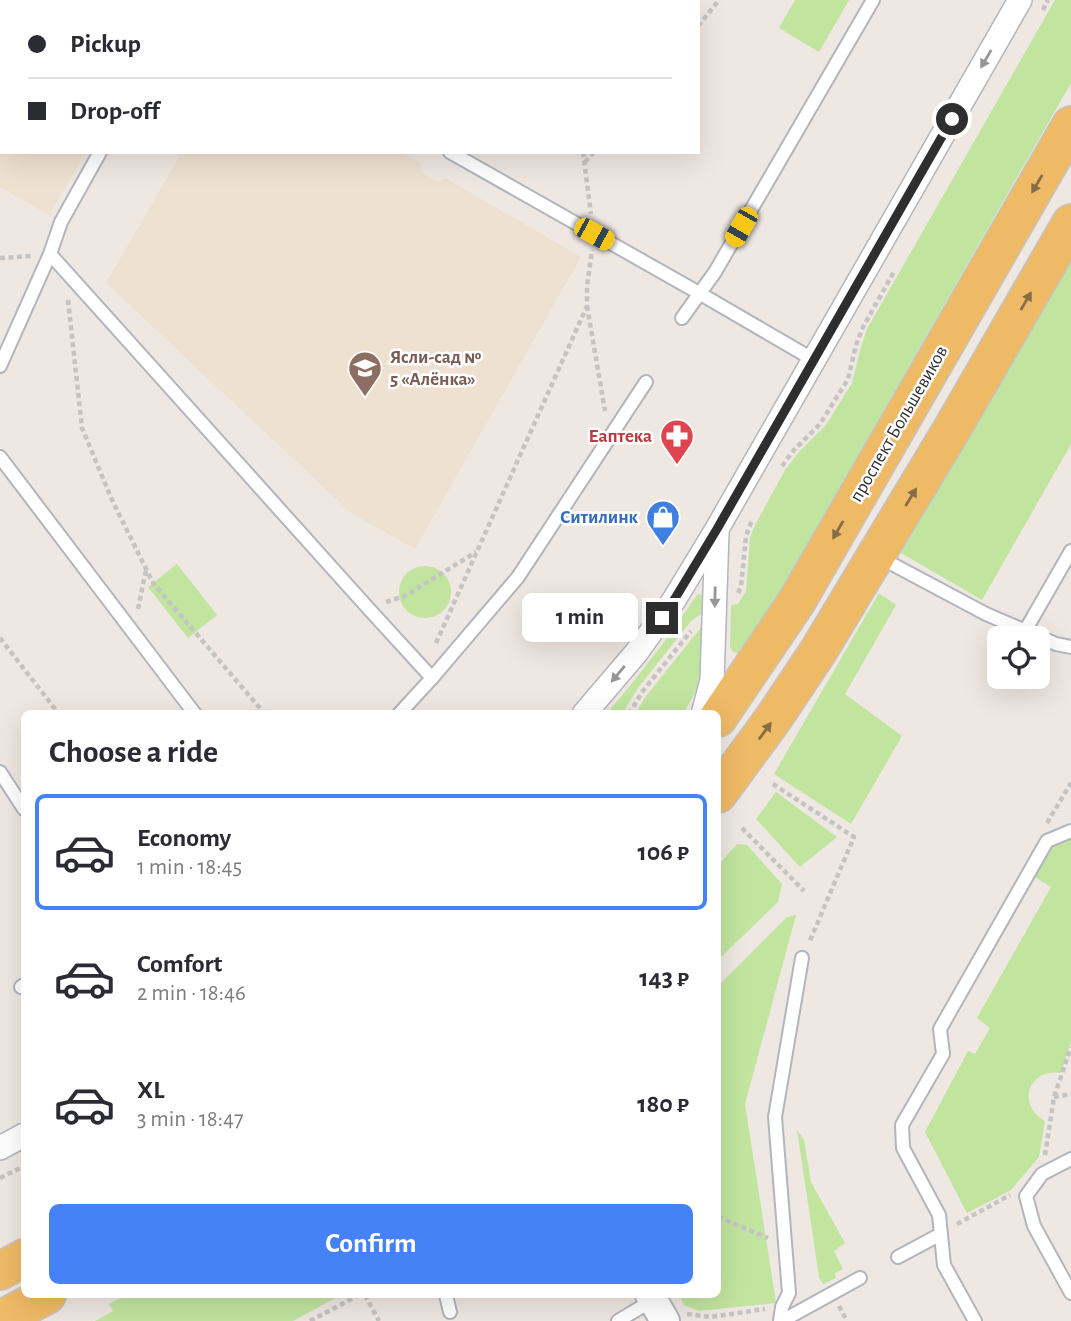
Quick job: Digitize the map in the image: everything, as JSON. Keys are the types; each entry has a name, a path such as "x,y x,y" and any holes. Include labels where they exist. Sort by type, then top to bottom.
{"main road":[{"name":"проспект Большевиков","path":"721,713 803,590 1071,125"},
{"path":"721,790 819,650 953,429 1071,223"},
{"path":"0,1271 21,1260"},
{"path":"0,1320 41,1298"}],"street":[{"path":"587,710 636,653 674,600 1020,0"},
{"path":"704,710 712,680 717,529"},
{"path":"0,1148 21,1137"}],"lane":[{"path":"682,318 715,272 873,0"},
{"path":"0,366 50,254 61,222 99,154"},
{"path":"454,154 814,360"},
{"path":"50,254 428,674"},
{"path":"402,710 428,674 518,577 646,382"},
{"path":"0,457 192,710"},
{"path":"1028,626 1071,551"},
{"path":"875,555 1014,626"},
{"path":"1050,641 1071,647"},
{"path":"0,772 21,804"},
{"path":"975,1321 944,1265 939,1215 903,1148 902,1125 943,1054 940,1029 1047,841 1071,831"},
{"path":"781,1321 782,1307 789,1293 775,1117 803,958"},
{"path":"1071,1159 1042,1174 1026,1196 1034,1226 1071,1293"},
{"path":"898,1257 941,1234"},
{"path":"781,1321 860,1278"},
{"path":"447,1298 450,1312"},
{"path":"618,1321 663,1307"}],"path":[{"path":"700,24 719,0"},
{"path":"1041,12 1048,0"},
{"path":"583,154 594,234 587,306 610,440"},
{"path":"584,163 592,154"},
{"path":"0,258 32,256"},
{"path":"781,467 820,424 848,379 863,327 897,266"},
{"path":"68,303 82,428 112,500 153,583 262,710"},
{"path":"428,674 477,552 587,306"},
{"path":"631,710 642,692 695,626 738,594 746,536 757,511"},
{"path":"399,598 477,552"},
{"path":"133,633 146,569"},
{"path":"0,638 57,710"},
{"path":"1047,841 1046,826 1071,783"},
{"path":"773,784 855,836 803,958"},
{"path":"742,828 804,891"},
{"path":"1044,1161 1055,1097 1071,1047"},
{"path":"1055,1097 1071,1094"},
{"path":"0,1178 21,1168"},
{"path":"941,1234 1008,1195 1026,1196"},
{"path":"721,1218 786,1245"},
{"path":"310,1321 353,1298"},
{"path":"367,1298 379,1321"},
{"path":"663,1307 711,1317 782,1307"}],"shaded area":[{"path":"0,154 85,154 49,215 0,187"},
{"name":"Ясли-сад № 5 «Алёнка»","path":"181,154 404,154 421,164 421,172 438,182 445,178 581,257 415,549 351,513 106,283"}],"green space":[{"path":"795,0 849,0 819,52 779,28"},
{"path":"1055,0 1071,0 1071,83 782,588 741,652 736,653 730,646 731,605 738,604 746,591 750,538 755,525 785,470 826,425 852,383 867,329"},
{"path":"1071,261 1071,444 982,600 901,553"},
{"path":"177,564 217,615 188,638 148,587"},
{"path":"425,566 435,568 443,574 449,582 449,602 443,610 435,616 425,618 415,616 407,610 401,602 399,592 401,582 407,574 415,568"},
{"path":"879,593 896,605 845,694 902,736 851,824 774,774"},
{"path":"700,594 705,599 704,612 691,621 638,688 625,710 609,710 676,626"},
{"path":"704,624 698,682 685,710 637,710"},
{"path":"776,792 837,837 800,867 756,819"},
{"path":"1071,837 1071,1041 1061,1073 1040,1076 1030,1089 1031,1106 1045,1121 1039,1157 1011,1190 967,1213 925,1132 968,1051 975,1054 990,1028 977,1018 1051,887 1033,876 1053,844"},
{"path":"737,844 747,845 782,884 778,902 721,957 721,862"},
{"path":"796,915 745,1104 776,1303 699,1311 684,1305 680,1298 721,1298 721,983 787,917"},
{"path":"797,1130 804,1140 811,1182 845,1243 834,1251 843,1269 835,1273 836,1278 823,1284 819,1277"},
{"path":"120,1298 335,1298 293,1321 95,1321 113,1311 109,1304"}],"place":[{"name":"Ясли-сад № 5 «Алёнка»","path":"365,398"},
{"name":"Еаптека","path":"677,466"},
{"name":"Ситилинк","path":"663,547"}],"route":[{"path":"662,618 717,529 952,119"}]}
